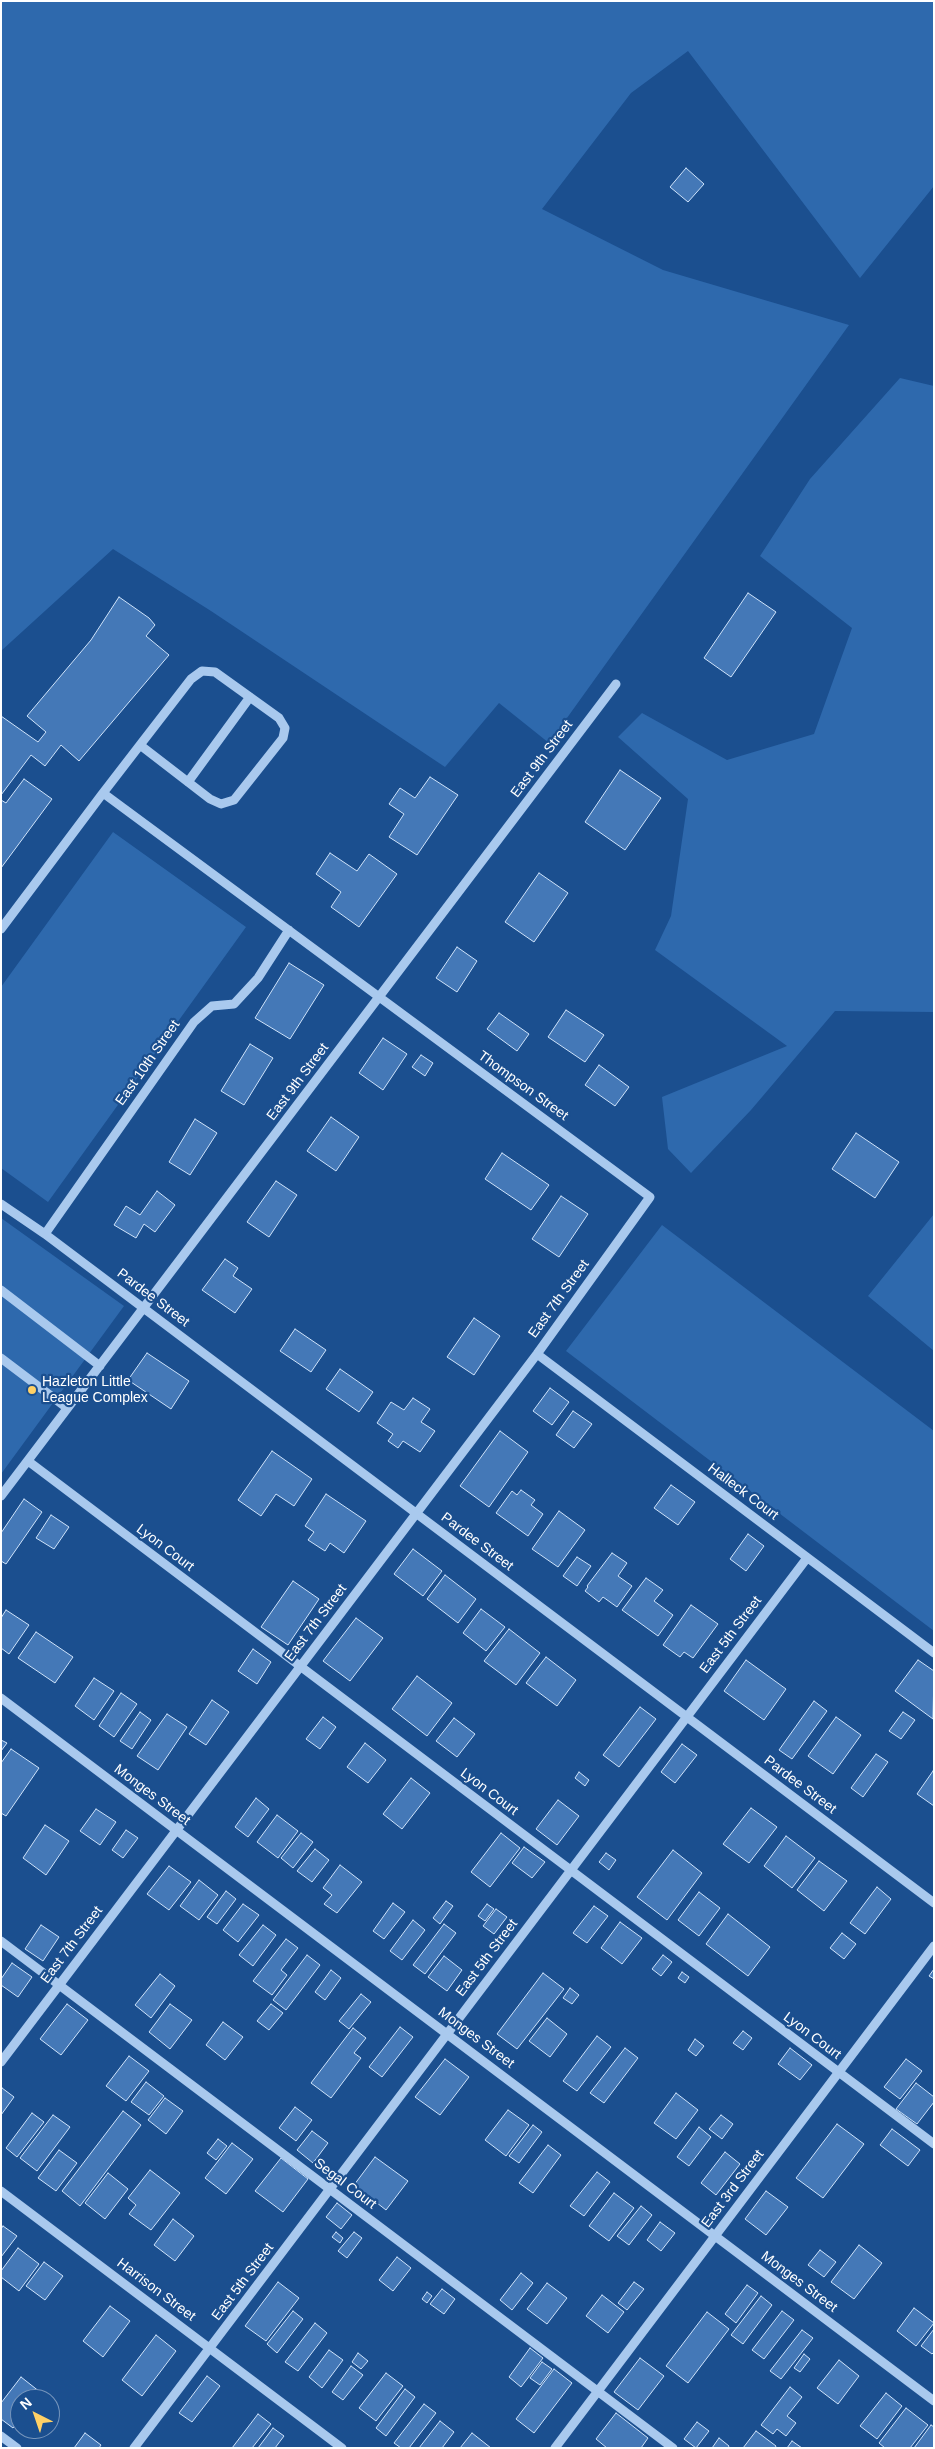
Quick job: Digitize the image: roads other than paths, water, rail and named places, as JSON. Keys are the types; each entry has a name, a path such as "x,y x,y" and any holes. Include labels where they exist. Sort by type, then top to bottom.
{"street":[{"path":"1,929 103,793 140,745 191,679 202,671 215,672 279,718 285,728 284,738 234,800 221,804 210,799 140,745"},
{"name":"East 9th Street","path":"1,1496 616,684"},
{"path":"188,782 250,697"},
{"name":"Thompson Street","path":"103,793 650,1197"},
{"name":"East 10th Street","path":"45,1234 194,1022 212,1006 234,1004 258,978 289,930"},
{"name":"East 7th Street","path":"1,2062 537,1354 650,1197"},
{"name":"Pardee Street","path":"1,1204 45,1234 144,1308 934,1903"},
{"path":"1,1290 100,1366"},
{"name":"Halleck Court","path":"537,1354 934,1653"},
{"path":"1,1358 67,1408"},
{"name":"Lyon Court","path":"28,1461 934,2144"},
{"name":"East 5th Street","path":"134,2448 807,1558"},
{"name":"Monges Street","path":"1,1698 934,2401"},
{"name":"Segal Court","path":"1,1941 673,2448"},
{"name":"East 3rd Street","path":"555,2448 934,1946"},
{"name":"Harrison Street","path":"1,2191 342,2448"},
{"path":"1,2436 17,2448"}],"place":[{"name":"Hazleton Little League Complex","path":"32,1390"}]}
